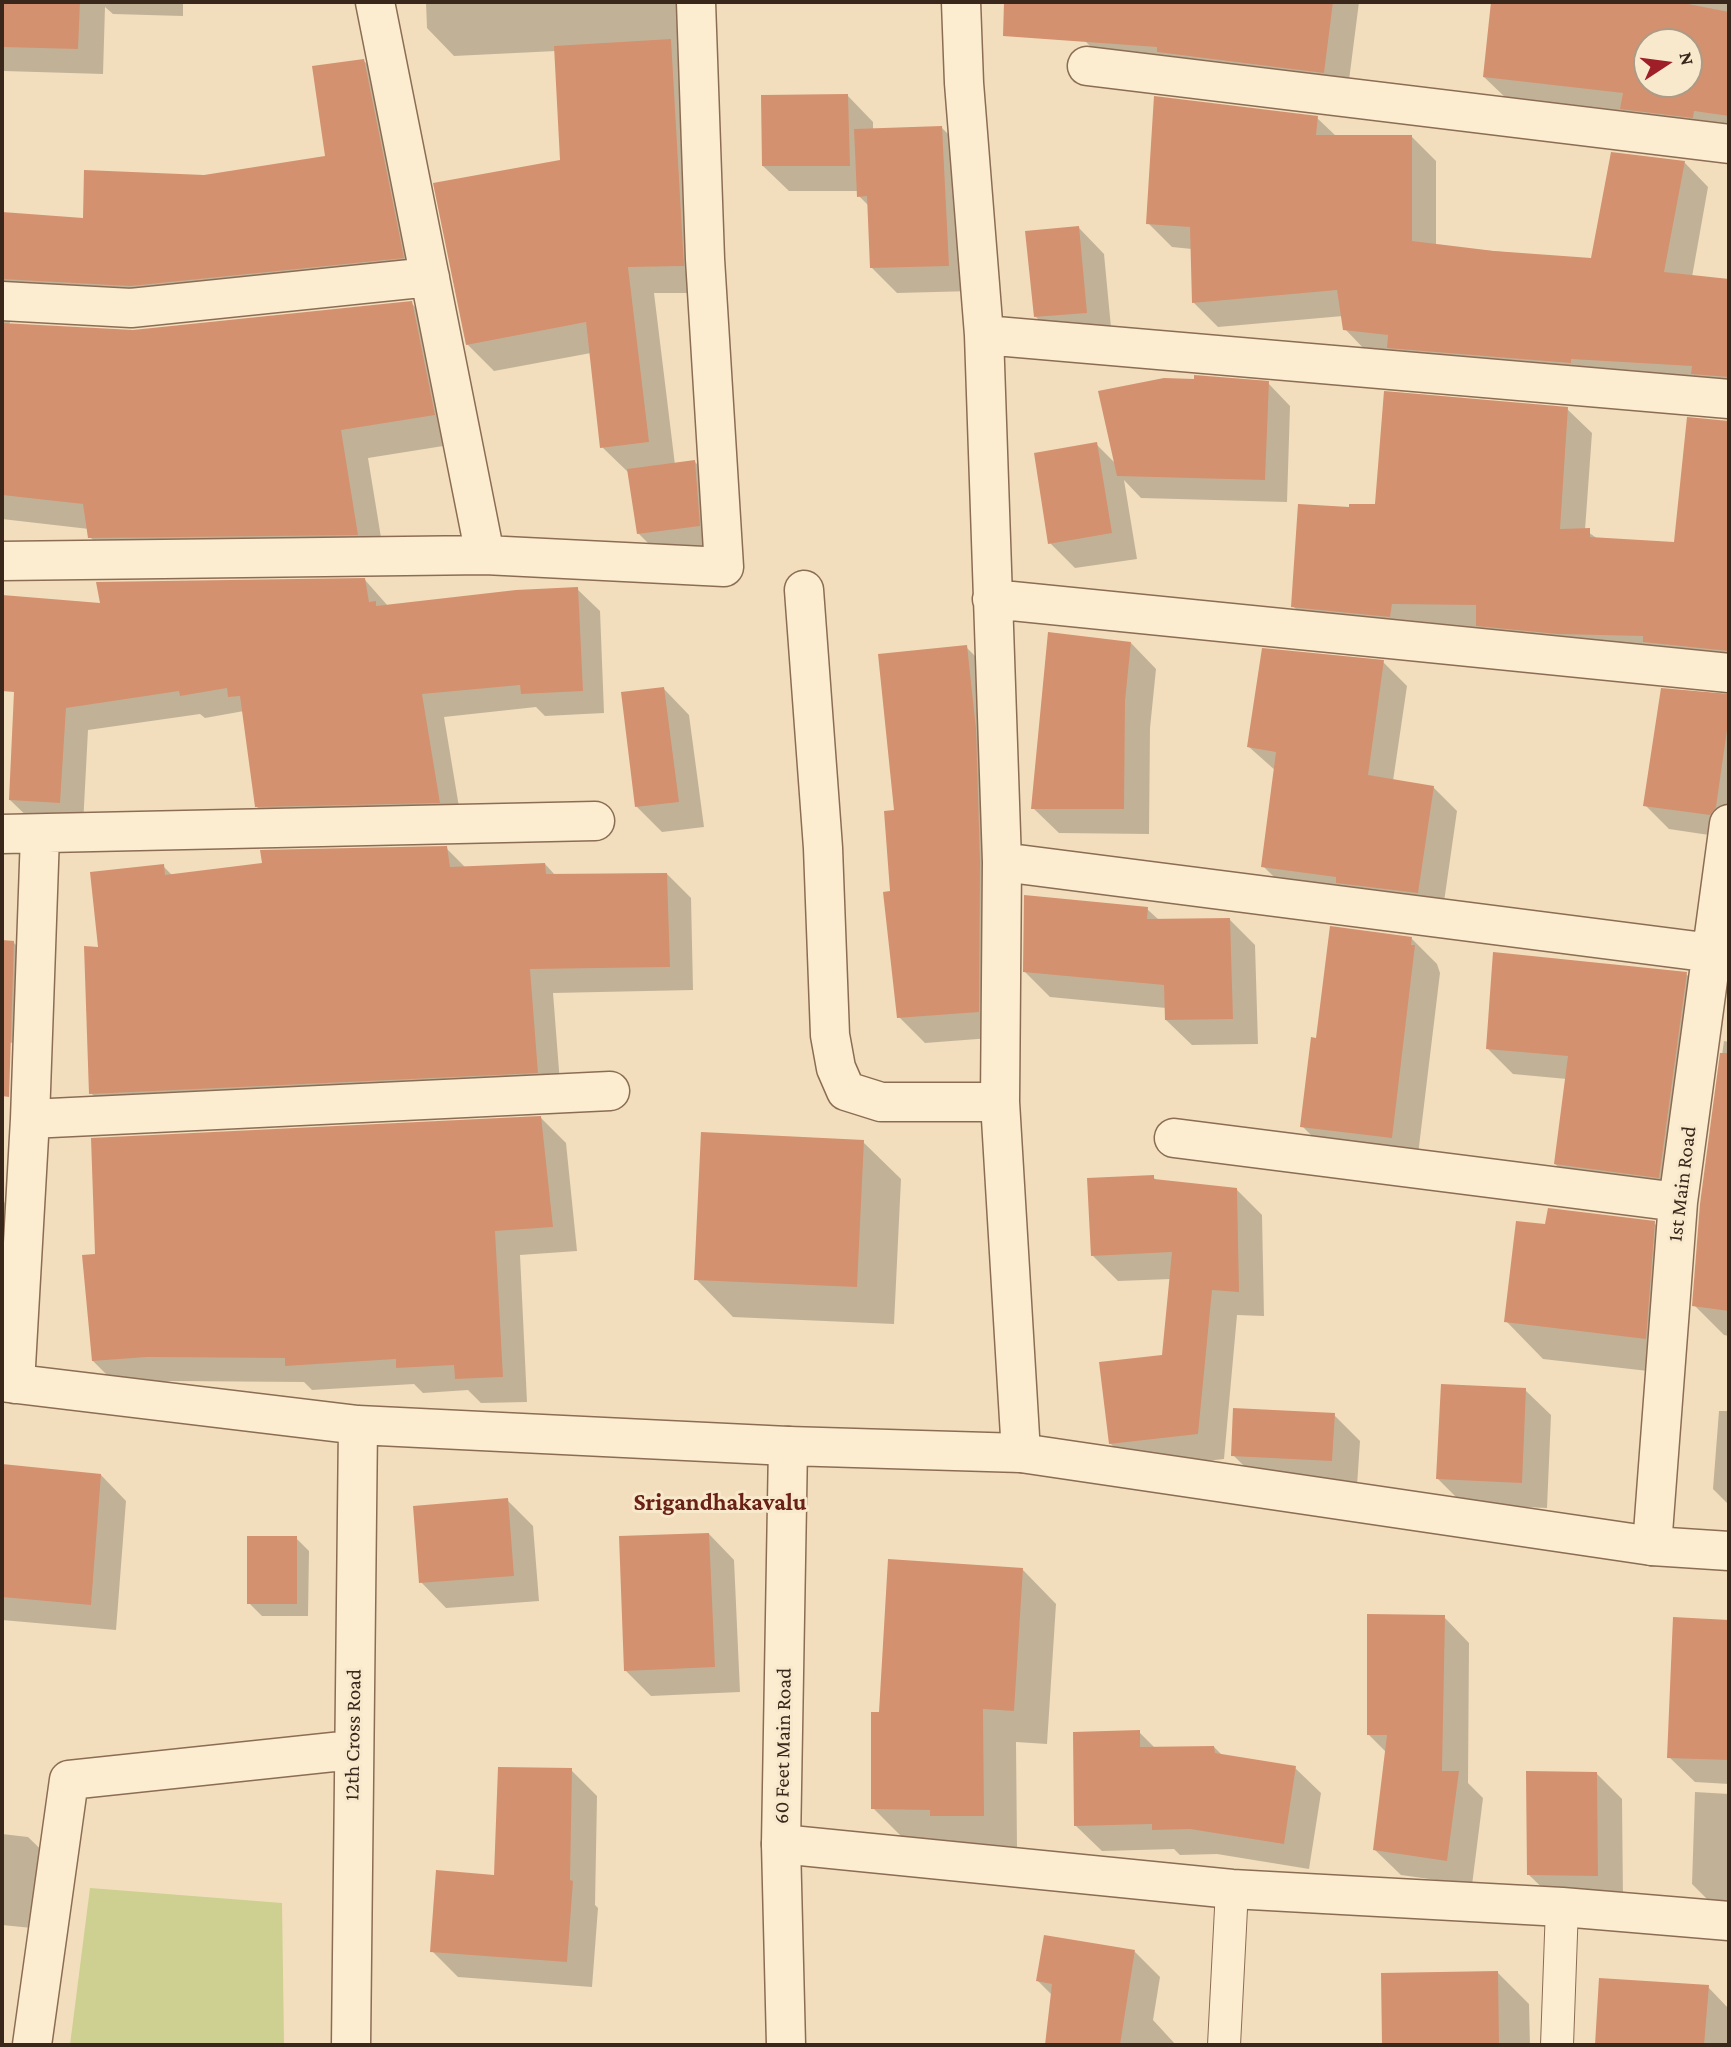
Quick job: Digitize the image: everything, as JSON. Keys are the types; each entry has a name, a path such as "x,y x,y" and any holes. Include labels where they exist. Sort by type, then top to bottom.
{"street":[{"path":"375,2 485,555"},
{"path":"2,561 485,555 724,567 705,259 696,2"},
{"path":"961,2 964,83 984,335 1002,862 1000,1102 1021,1453"},
{"path":"1087,66 1729,144"},
{"path":"2,301 131,308 430,277"},
{"path":"984,335 1729,398"},
{"path":"804,590 823,848 827,988 836,1068 846,1091 881,1102 1000,1102"},
{"path":"992,599 1729,673"},
{"path":"2,834 595,821"},
{"name":"1st Main Road","path":"1652,1546 1678,1202 1729,824"},
{"path":"40,835 30,1119 8,1383 358,1425 788,1446 1021,1453 1652,1546 1729,1551"},
{"path":"1002,862 1712,953"},
{"path":"30,1119 610,1091"},
{"path":"1174,1138 1678,1202"},
{"name":"12th Cross Road","path":"351,2045 352,1750 358,1425"},
{"name":"60 Feet Main Road","path":"786,2045 781,1844 788,1446"},
{"path":"32,2045 69,1780 352,1750"},
{"path":"781,1844 1232,1889 1562,1908 1729,1921"}],"lane":[{"path":"1224,2045 1232,1889"},
{"path":"1557,2045 1562,1908"}],"green space":[{"path":"90,1888 282,1903 284,2045 70,2045"}],"building":[{"path":"2,2 80,2 78,49 2,47"},
{"path":"1004,2 1333,2 1324,73 1157,52 1157,47 1003,36"},
{"path":"1491,2 1678,2 1729,12 1729,116 1694,111 1693,118 1620,109 1623,93 1483,77"},
{"path":"671,39 684,266 628,267 649,442 600,448 586,322 466,345 433,183 560,160 554,46"},
{"path":"364,59 404,258 130,286 2,279 2,212 83,218 84,170 204,175 325,156 312,66"},
{"path":"848,94 850,166 762,166 761,95"},
{"path":"1154,96 1318,116 1316,135 1412,135 1412,241 1494,251 1591,258 1611,152 1685,161 1664,272 1729,279 1729,377 1691,374 1692,366 1571,359 1571,363 1387,348 1388,335 1343,330 1337,290 1192,303 1190,227 1146,224"},
{"path":"942,126 949,266 870,268 867,196 857,197 854,129"},
{"path":"1079,226 1087,313 1034,317 1025,231"},
{"path":"412,301 435,415 341,430 358,535 88,538 83,504 2,495 2,323 133,330"},
{"path":"1194,375 1269,381 1265,480 1117,476 1098,391 1164,378 1194,379"},
{"path":"1384,391 1568,407 1560,529 1590,528 1590,537 1674,542 1687,417 1729,421 1729,651 1643,642 1643,636 1558,634 1476,626 1476,605 1392,604 1390,617 1291,607 1298,504 1349,507 1349,504 1375,504"},
{"path":"1097,442 1112,533 1048,544 1034,453"},
{"path":"695,460 700,526 637,534 627,469"},
{"path":"365,578 369,602 376,601 376,606 516,590 578,587 583,691 521,694 520,685 422,694 440,803 255,807 240,696 228,697 227,688 180,696 179,691 66,708 60,803 9,800 14,692 2,691 2,595 100,603 96,582"},
{"path":"1048,632 1131,642 1125,701 1124,809 1031,809"},
{"path":"967,645 976,729 980,862 979,1012 897,1018 883,892 890,891 884,811 894,810 878,654"},
{"path":"1262,648 1384,660 1368,775 1434,786 1418,893 1336,883 1336,877 1261,867 1276,752 1247,747"},
{"path":"664,687 679,802 635,807 621,692"},
{"path":"1661,688 1729,694 1729,716 1716,807 1710,815 1643,806"},
{"path":"447,846 450,867 545,863 546,874 667,873 670,967 530,969 538,1073 89,1094 84,946 98,947 90,872 164,864 165,875 262,863 260,850"},
{"path":"1024,895 1148,907 1147,919 1230,918 1233,1019 1165,1020 1164,985 1023,972"},
{"path":"1330,926 1412,937 1411,945 1415,945 1392,1138 1300,1127 1311,1037 1316,1038"},
{"path":"2,940 14,941 9,1097 2,1096"},
{"path":"1493,952 1687,972 1659,1178 1554,1164 1568,1056 1486,1049"},
{"path":"1720,1053 1729,1053 1729,1311 1692,1306 1700,1204"},
{"path":"541,1116 553,1227 495,1231 503,1377 455,1379 454,1365 396,1368 396,1359 285,1366 285,1358 147,1357 92,1361 82,1255 95,1254 91,1138"},
{"path":"701,1132 864,1140 857,1287 694,1280"},
{"path":"1154,1175 1154,1179 1237,1188 1239,1292 1212,1290 1198,1434 1109,1444 1099,1362 1162,1355 1172,1252 1091,1256 1087,1178"},
{"path":"1548,1208 1655,1221 1646,1339 1504,1322 1516,1221 1545,1224"},
{"path":"1441,1384 1526,1388 1522,1483 1436,1479"},
{"path":"1233,1408 1335,1413 1332,1461 1231,1456"},
{"path":"2,1464 101,1474 91,1605 2,1597"},
{"path":"508,1498 514,1576 419,1583 413,1506"},
{"path":"709,1533 715,1667 624,1671 619,1536"},
{"path":"247,1536 297,1536 297,1604 247,1604"},
{"path":"888,1559 1023,1568 1014,1711 983,1709 984,1816 930,1816 930,1810 871,1809 871,1712 879,1712"},
{"path":"1367,1614 1445,1615 1442,1771 1459,1771 1447,1861 1373,1850 1387,1735 1367,1735"},
{"path":"1673,1617 1729,1620 1729,1760 1667,1758"},
{"path":"1140,1730 1140,1747 1214,1746 1215,1753 1296,1766 1284,1844 1190,1829 1152,1830 1152,1824 1074,1826 1073,1732"},
{"path":"498,1767 572,1768 570,1880 573,1881 567,1962 430,1952 436,1870 494,1875"},
{"path":"1526,1771 1597,1772 1598,1876 1527,1875"},
{"path":"1044,1935 1135,1950 1120,2045 1045,2045 1052,1984 1036,1981"},
{"path":"1498,1971 1499,2045 1382,2045 1381,1973"},
{"path":"1599,1978 1709,1985 1704,2045 1595,2045"}],"district":[{"name":"Srigandhakavalu","path":"720,1503"}]}
